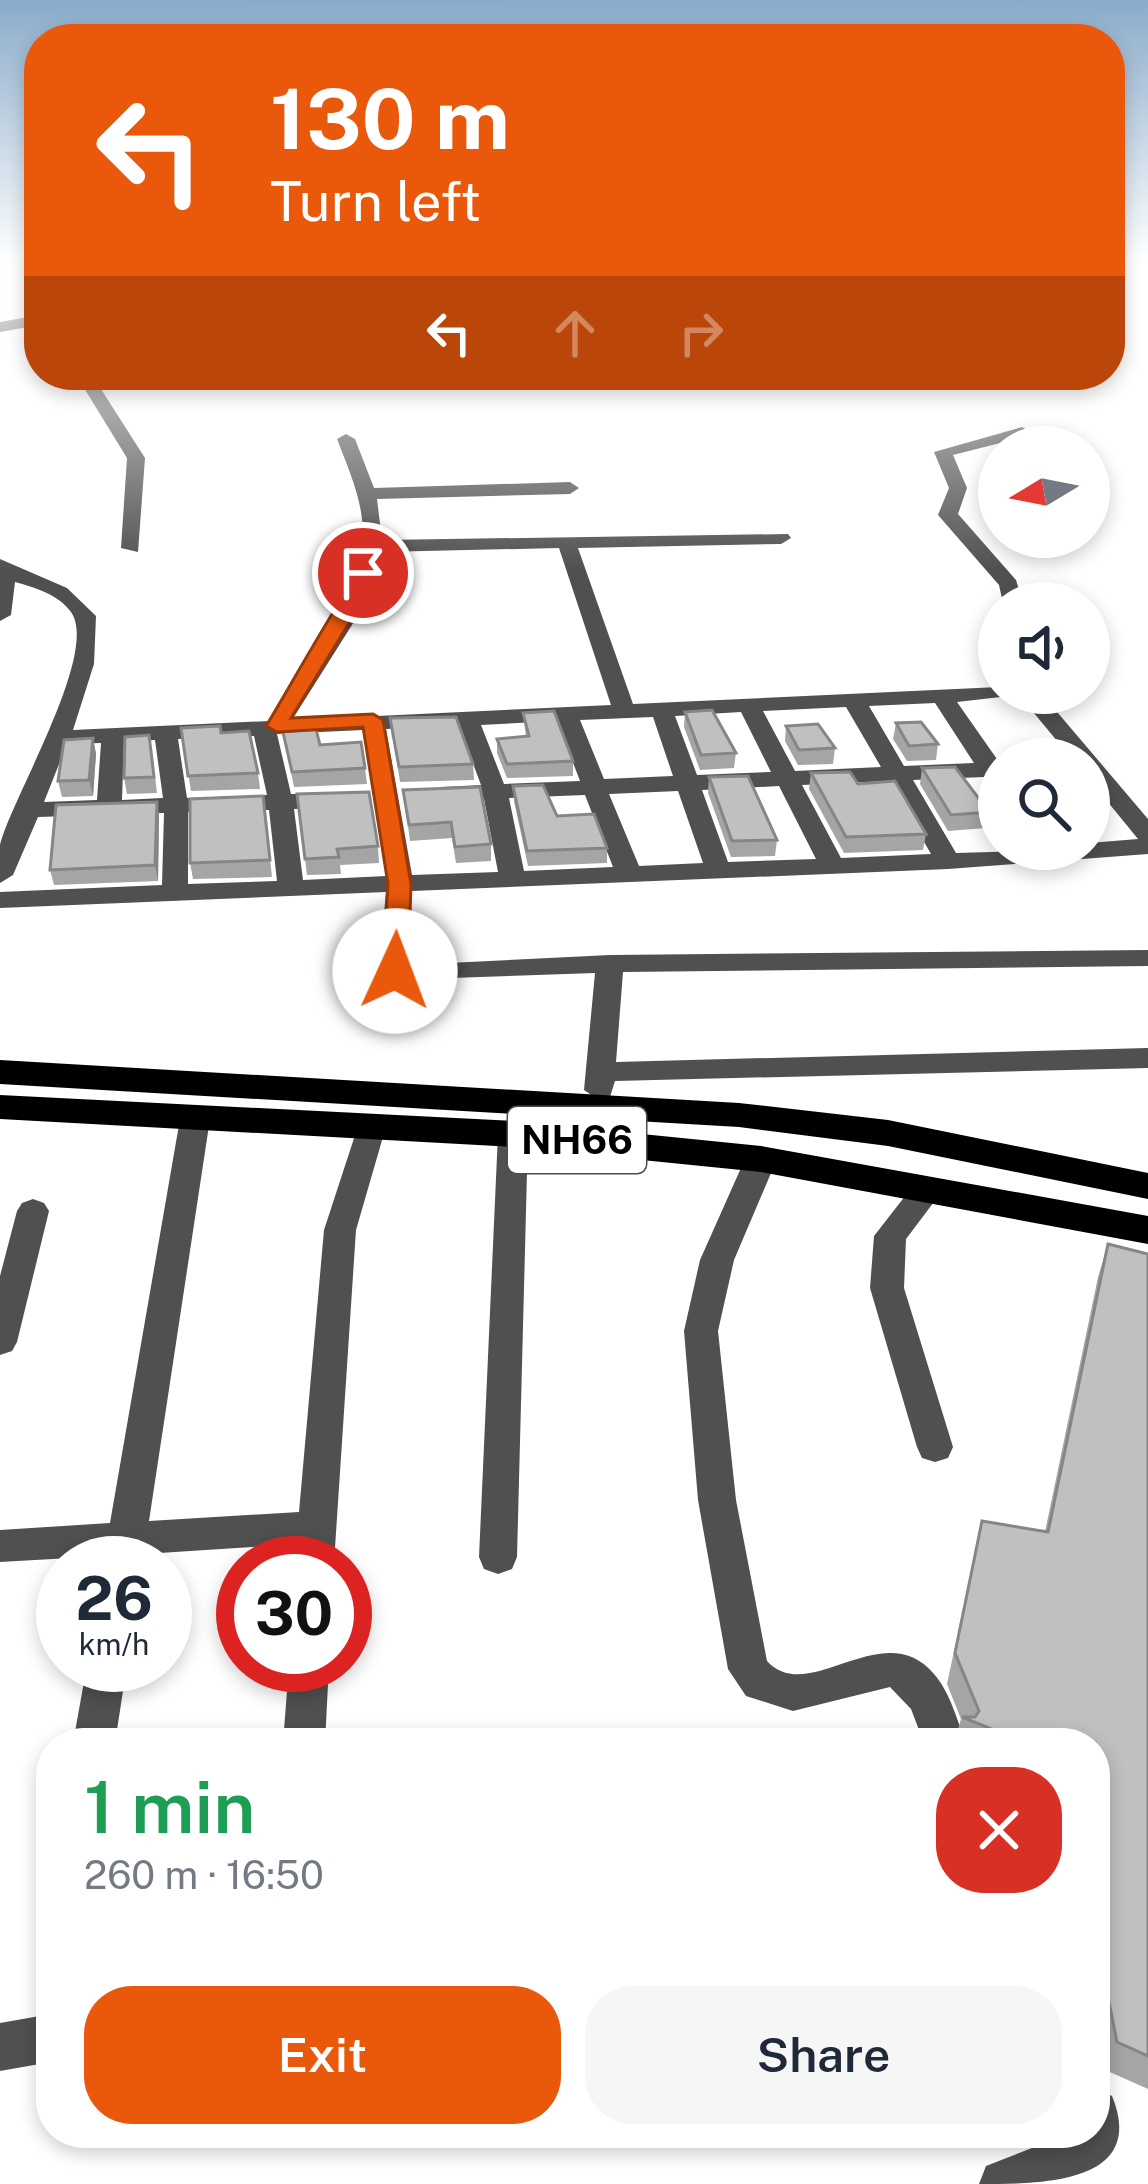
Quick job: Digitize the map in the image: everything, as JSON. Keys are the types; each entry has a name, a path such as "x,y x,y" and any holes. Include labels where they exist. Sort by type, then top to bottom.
{"highway":[{"name":"NH66","path":"0,1072 598,1090 739,1115 888,1133 1148,1186"},
{"name":"NH66","path":"0,1107 513,1134 761,1159 1148,1230"}],"street":[{"path":"94,390 136,458 131,548"},
{"path":"291,891 270,726 353,600 372,546 366,494 346,439"},
{"path":"978,444 943,452 958,488 948,515 978,549"},
{"path":"366,494 570,488"},
{"path":"372,546 781,538"},
{"path":"566,542 624,710"},
{"path":"986,558 1007,582"},
{"path":"0,615 3,569 52,586 88,621 89,656 54,738 33,810 0,875"},
{"path":"54,738 978,694"},
{"path":"942,695 978,747"},
{"path":"854,701 948,861"},
{"path":"749,706 791,778 832,865"},
{"path":"661,708 718,869"},
{"path":"565,712 628,872"},
{"path":"1047,714 1067,738"},
{"path":"466,716 495,791 512,878"},
{"path":"373,720 400,884 393,966 400,974 610,964 1148,958"},
{"path":"165,730 176,807 175,895"},
{"path":"109,810 113,733"},
{"path":"33,810 281,804 978,773"},
{"path":"1110,789 1148,835"},
{"path":"1110,848 1148,846"},
{"path":"0,900 978,858"},
{"path":"610,964 598,1090 1148,1058"},
{"path":"127,1536 195,1119"},
{"path":"317,1536 340,1230 370,1130"},
{"path":"498,1557 513,1134"},
{"path":"761,1159 717,1260 701,1331 717,1500 748,1669 758,1685 786,1695 887,1668 898,1670 922,1687 939,1728"},
{"path":"927,1190 890,1236 887,1288 935,1447"},
{"path":"0,1342 33,1211"},
{"path":"0,1546 36,1548"},
{"path":"96,1728 102,1692"},
{"path":"305,1728 307,1692"},
{"path":"0,2047 36,2035"},
{"path":"1004,2184 1090,2148"}],"building":[{"path":"712,710 736,753 701,755 685,712"},
{"path":"554,711 573,761 507,764 497,739 529,736 523,713"},
{"path":"456,717 473,764 399,767 390,718"},
{"path":"921,722 938,744 909,746 896,723"},
{"path":"818,724 835,748 799,750 786,726"},
{"path":"220,726 221,733 249,731 258,773 188,776 181,728"},
{"path":"316,729 320,745 361,742 365,768 292,772 283,732"},
{"path":"149,735 154,777 124,778 125,737"},
{"path":"93,738 89,780 58,781 64,740"},
{"path":"955,767 978,797 978,813 951,815 922,768"},
{"path":"850,772 858,784 895,781 926,834 846,837 811,773"},
{"path":"748,776 777,840 732,841 709,777"},
{"path":"543,785 557,816 594,814 607,848 527,851 513,786"},
{"path":"480,787 491,844 455,847 451,822 409,825 403,790"},
{"path":"369,792 378,846 337,849 339,857 305,859 297,794"},
{"path":"263,796 270,860 190,863 190,799"},
{"path":"157,802 155,865 50,870 56,805"},
{"path":"1108,1244 1148,1254 1148,2056 1117,2042 1110,2007 1110,1728 989,1728 962,1717 975,1717 979,1711 955,1653 982,1521 1048,1532"}],"route":[{"path":"363,573 353,600 277,726 373,720 400,884 395,971"}]}
